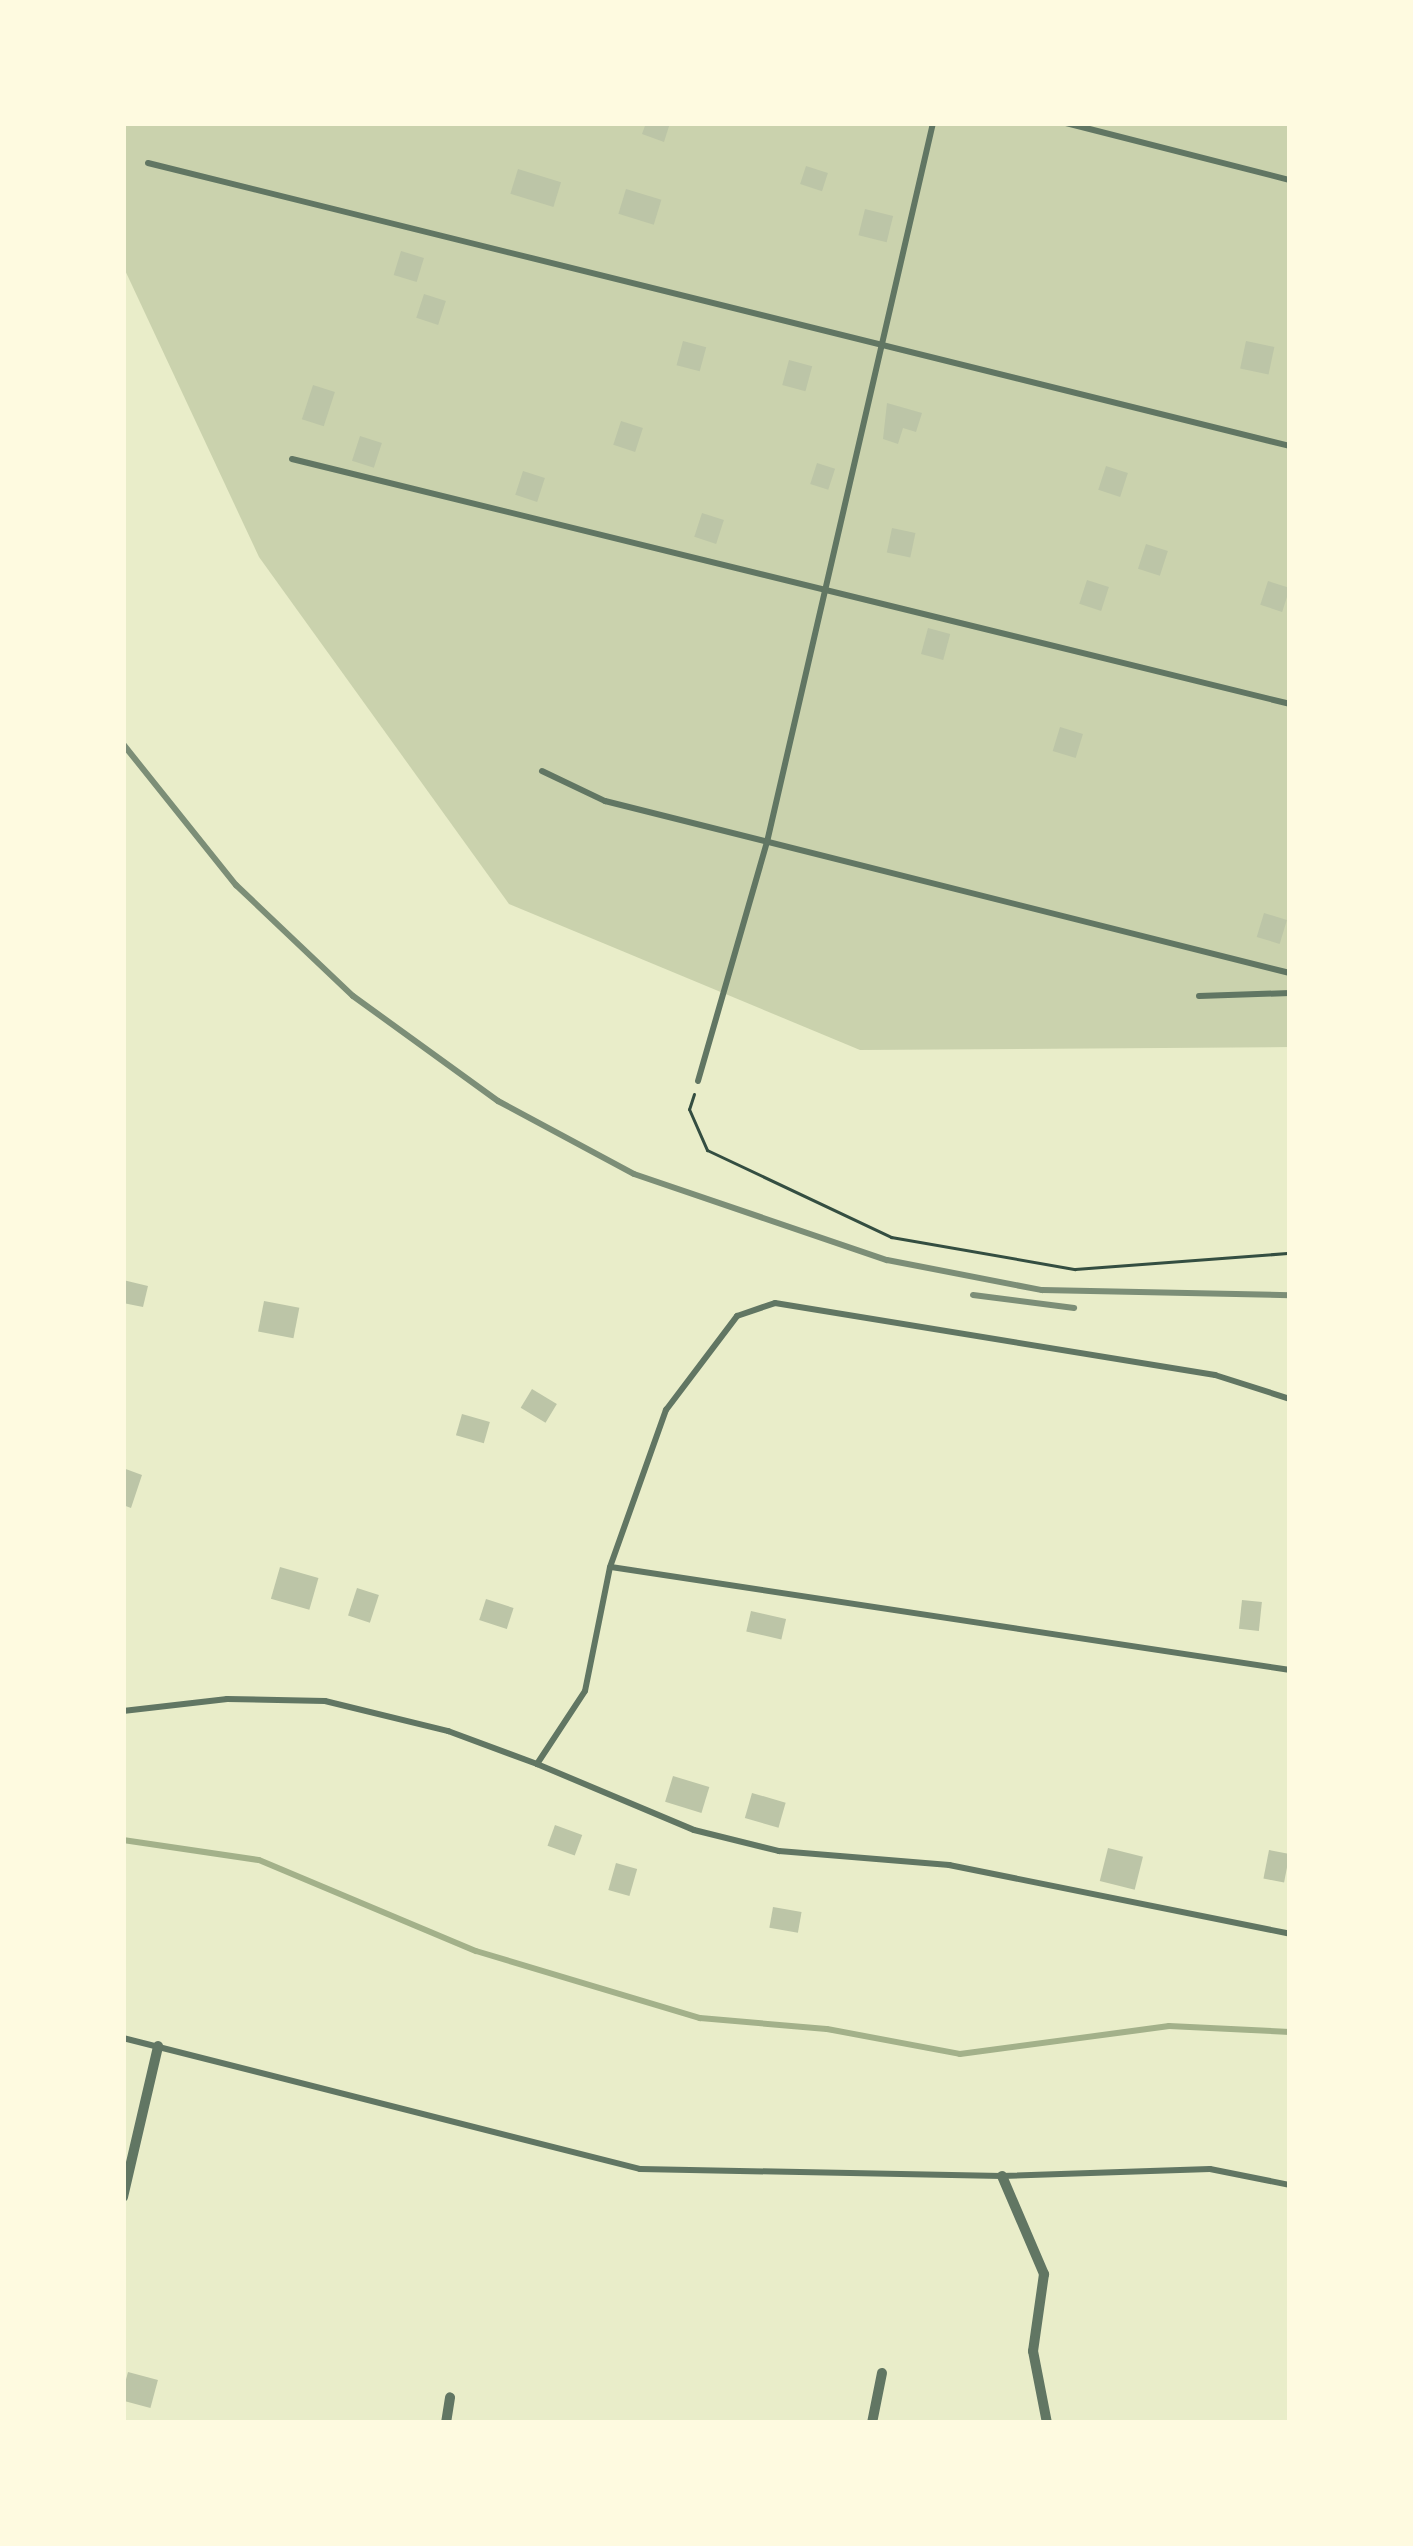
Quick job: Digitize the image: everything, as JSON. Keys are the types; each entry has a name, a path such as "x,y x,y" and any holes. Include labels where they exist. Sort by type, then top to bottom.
{"street":[{"path":"123,2197 158,2046"},
{"path":"1002,2176 1045,2274 1033,2351 1047,2423"},
{"path":"872,2423 882,2373"},
{"path":"446,2423 450,2397"}],"lane":[{"path":"698,1082 767,842 932,123"},
{"path":"1066,123 1290,180"},
{"path":"148,164 1290,446"},
{"path":"292,459 1290,704"},
{"path":"542,771 605,801 1290,974"},
{"path":"1199,995 1290,993"},
{"path":"538,1764 585,1691 610,1567 666,1410 737,1316 775,1303 1215,1376 1290,1399"},
{"path":"610,1567 1290,1670"},
{"path":"123,1711 158,1713 227,1699 325,1701 448,1731 694,1830 779,1851 949,1865 1290,1934"},
{"path":"123,2038 640,2169 1002,2176 1210,2169 1290,2186"}],"path":[{"path":"698,1082 689,1108 707,1150 891,1237 1076,1269 1290,1253"}],"green space":[{"path":"123,123 1290,123 1290,1047 860,1050 509,904 259,557 123,266"}],"building":[{"path":"646,123 670,123 664,142 642,134"},
{"path":"806,166 828,173 822,191 800,184"},
{"path":"518,169 561,182 553,207 510,194"},
{"path":"626,189 661,200 654,225 618,214"},
{"path":"865,209 893,216 887,242 858,235"},
{"path":"401,251 424,258 417,282 394,275"},
{"path":"424,294 446,301 438,325 416,318"},
{"path":"683,341 706,347 700,371 677,365"},
{"path":"1246,341 1274,347 1269,374 1240,368"},
{"path":"789,360 812,366 805,391 782,385"},
{"path":"313,385 335,392 324,426 302,419"},
{"path":"887,403 922,413 916,432 903,428 898,444 883,439"},
{"path":"621,421 643,428 635,452 613,445"},
{"path":"360,436 382,443 374,468 352,461"},
{"path":"817,463 835,469 828,490 810,484"},
{"path":"1106,466 1128,473 1120,497 1098,490"},
{"path":"523,471 545,478 537,502 515,495"},
{"path":"702,513 724,520 716,544 694,537"},
{"path":"892,528 915,533 910,557 887,552"},
{"path":"1146,544 1168,551 1160,576 1138,569"},
{"path":"1087,580 1109,587 1101,611 1079,604"},
{"path":"1268,581 1290,588 1282,612 1260,605"},
{"path":"928,628 950,634 943,660 921,654"},
{"path":"1060,727 1083,734 1076,758 1053,751"},
{"path":"1264,913 1287,920 1280,944 1257,937"},
{"path":"123,1280 148,1286 143,1307 123,1303"},
{"path":"264,1301 299,1308 293,1338 258,1331"},
{"path":"532,1389 557,1404 546,1423 521,1408"},
{"path":"462,1414 490,1422 484,1443 456,1435"},
{"path":"123,1468 142,1475 131,1508 123,1505"},
{"path":"280,1567 318,1578 309,1610 271,1599"},
{"path":"357,1588 379,1595 370,1623 348,1616"},
{"path":"486,1599 514,1608 507,1629 479,1620"},
{"path":"1242,1600 1262,1602 1259,1631 1239,1629"},
{"path":"751,1611 786,1619 781,1640 746,1631"},
{"path":"673,1776 709,1787 701,1813 665,1802"},
{"path":"752,1793 786,1803 778,1828 745,1818"},
{"path":"555,1825 582,1835 575,1856 547,1846"},
{"path":"1108,1848 1143,1857 1135,1890 1100,1881"},
{"path":"1269,1850 1290,1854 1284,1882 1263,1878"},
{"path":"616,1863 637,1869 629,1896 608,1890"},
{"path":"773,1907 802,1912 798,1933 769,1928"},
{"path":"128,2372 158,2380 150,2408 123,2401"}],"waterway":[{"path":"123,1840 259,1860 476,1951 700,2018 827,2029 960,2054 1169,2026 1290,2032"}],"railway":[{"path":"123,744 236,885 353,996 498,1101 634,1174 887,1260 1042,1290 1290,1295"},
{"path":"973,1295 1074,1308"}]}
